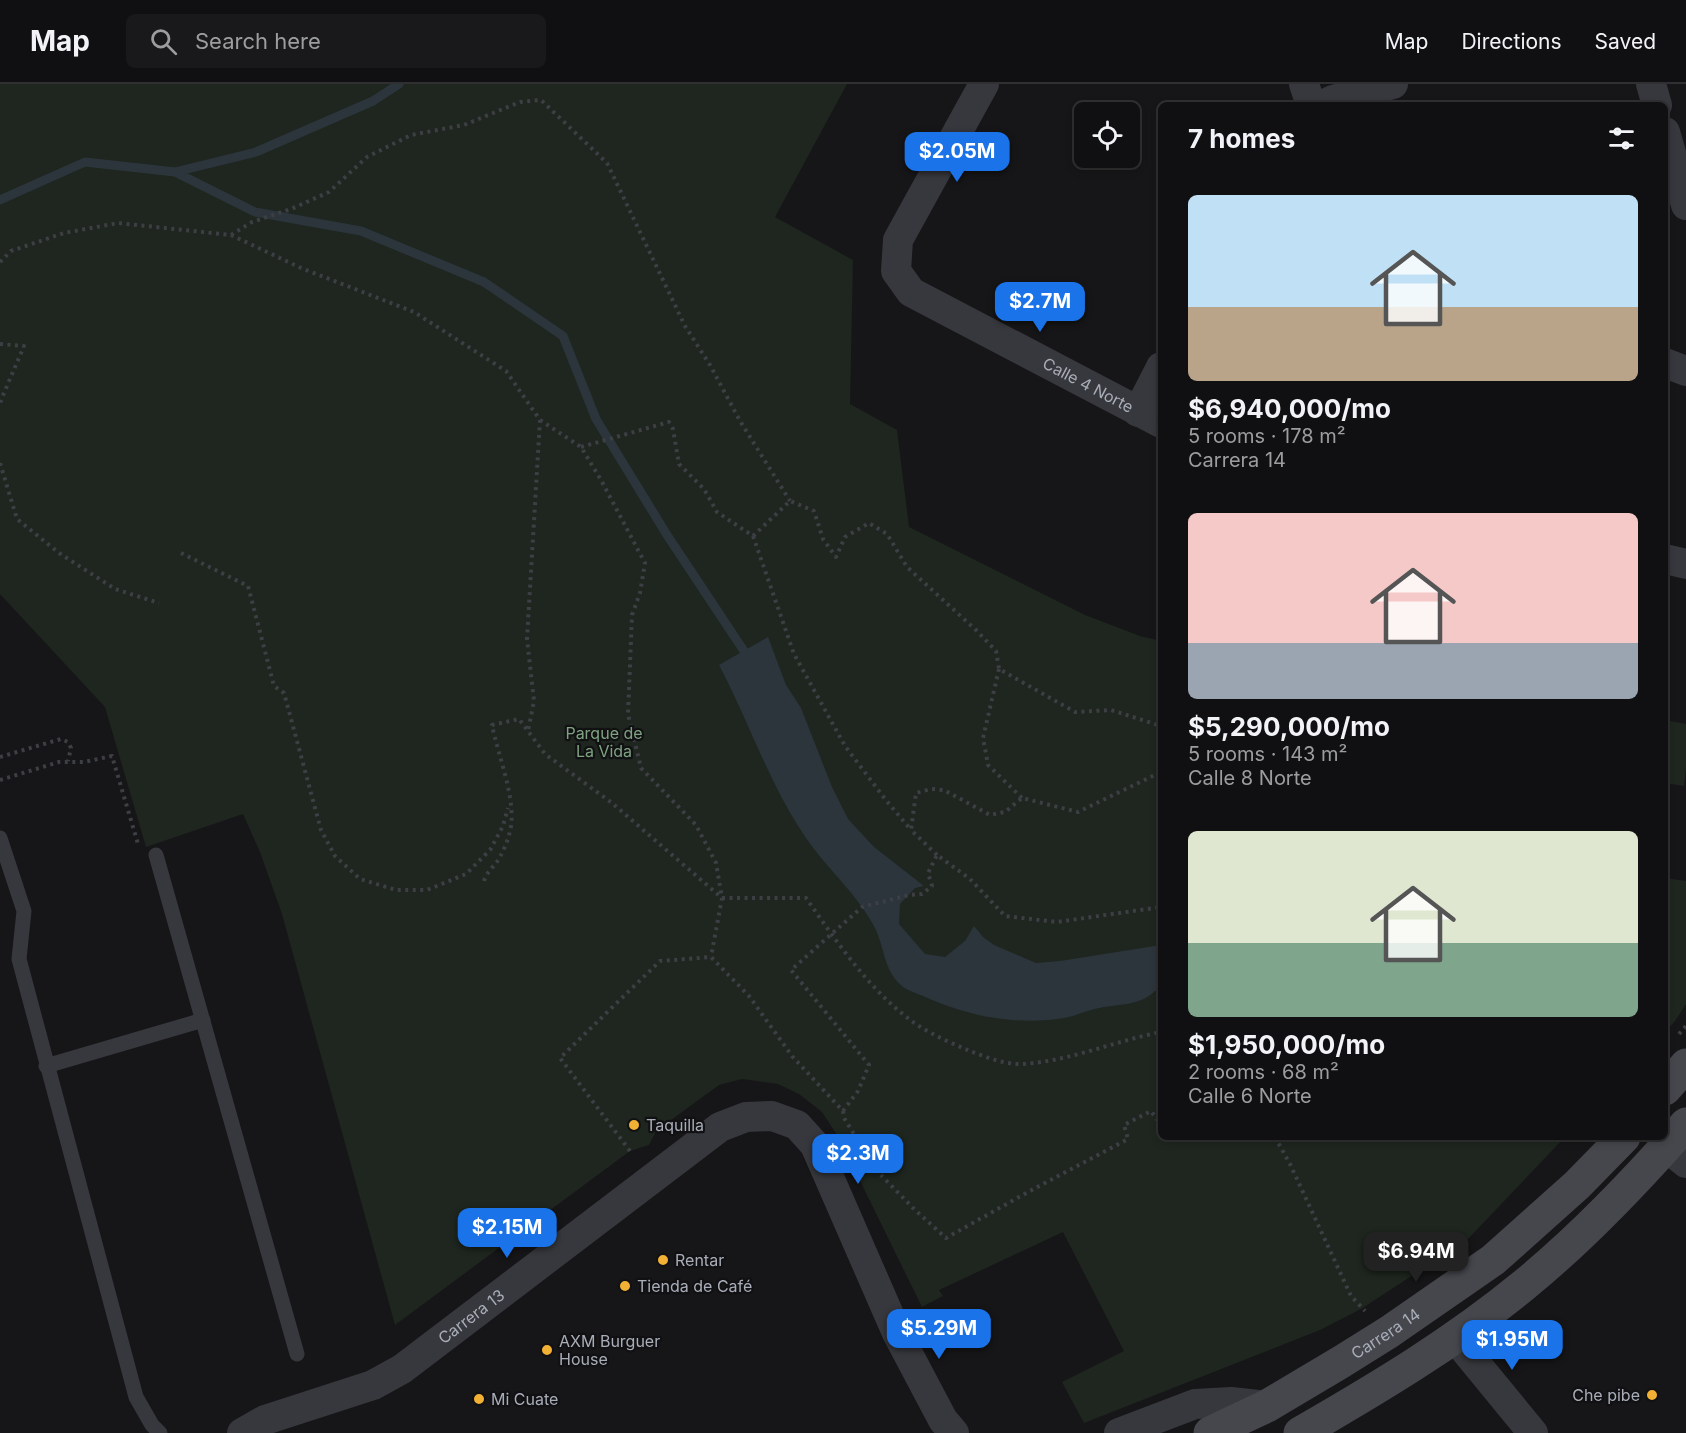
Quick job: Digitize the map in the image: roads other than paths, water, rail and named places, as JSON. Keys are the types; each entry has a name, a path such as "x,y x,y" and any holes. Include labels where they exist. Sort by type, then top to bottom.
{"main road":[{"path":"1668,1086 1686,1065"},
{"name":"Carrera 14","path":"1210,1433 1267,1406 1389,1332 1493,1260 1577,1185 1621,1140"},
{"path":"1300,1433 1455,1338 1525,1285 1679,1145"}],"street":[{"name":"Calle 4 Norte","path":"984,84 898,240 896,271 911,292 1150,418"},
{"path":"1304,84 1310,102"},
{"path":"1329,102 1393,84"},
{"path":"1651,84 1656,102"},
{"path":"1668,142 1686,205"},
{"path":"1668,364 1686,371"},
{"path":"1150,418 1158,381"},
{"path":"1668,560 1686,564"},
{"name":"Carrera 13","path":"242,1433 265,1420 373,1385 402,1369 720,1127 746,1117 772,1116 796,1125 815,1145 886,1310 943,1420 954,1433"},
{"path":"1455,1338 1533,1433"},
{"path":"1119,1433 1195,1404 1231,1402 1267,1406"}],"lane":[{"path":"1,842 24,911 18,959 46,1066 136,1397 152,1425 160,1433"},
{"path":"156,855 297,1354"},
{"path":"46,1066 202,1020"}],"waterway":[{"path":"0,200 85,162 175,172 256,152 373,101 399,84"},
{"path":"175,172 255,212 361,231 484,282 563,336 596,419 667,535 744,651"}],"place":[{"name":"Taquilla","path":"634,1125"},
{"name":"Rentar","path":"663,1260"},
{"name":"Tienda de Café","path":"625,1286"},
{"name":"AXM Burguer House","path":"547,1350"},
{"name":"Che pibe","path":"1652,1395"},
{"name":"Mi Cuate","path":"479,1399"}],"park label":[{"name":"Parque de La Vida","path":"604,742"}]}
